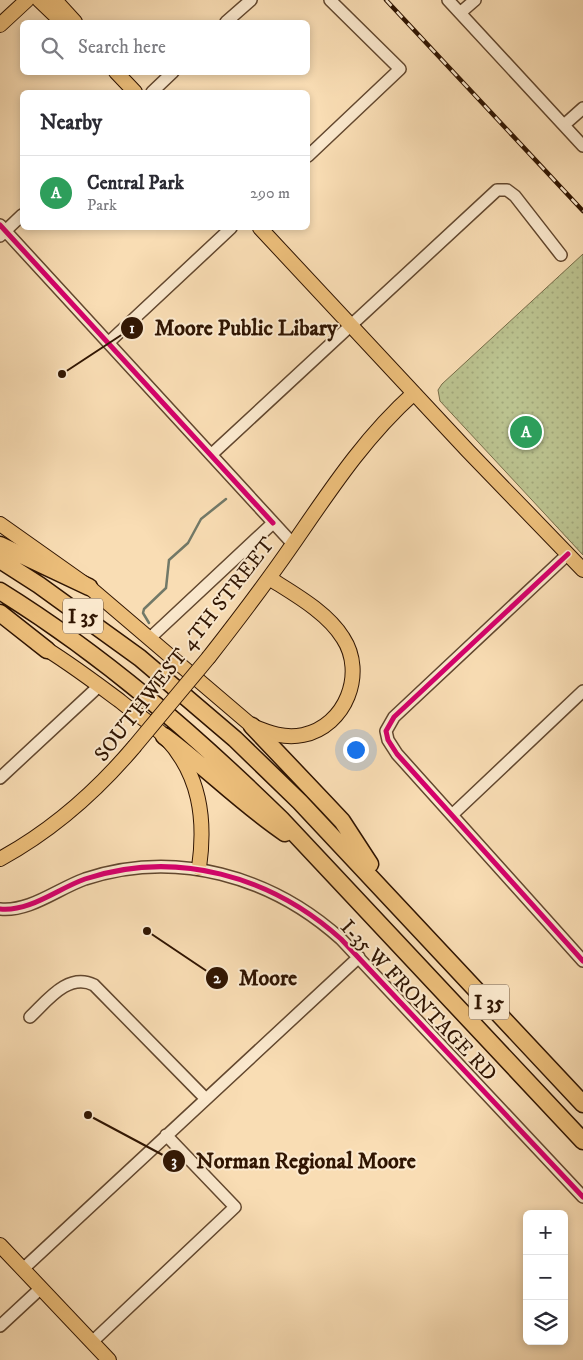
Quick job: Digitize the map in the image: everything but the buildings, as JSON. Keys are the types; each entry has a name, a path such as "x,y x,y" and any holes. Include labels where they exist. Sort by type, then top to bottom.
{"highway":[{"path":"0,545 89,587"},
{"name":"I 35","path":"0,560 110,636 205,712 300,802 583,1104"},
{"name":"I 35","path":"0,591 95,655 187,730 276,813 583,1141"},
{"path":"0,613 47,650"},
{"path":"252,726 342,821 394,901"},
{"path":"164,736 194,758 258,815 311,850"}],"main road":[{"path":"0,25 27,0"},
{"path":"39,0 60,20"},
{"path":"55,0 73,20"},
{"path":"119,75 133,90"},
{"path":"262,230 583,570"},
{"name":"SOUTHWEST 4TH STREET","path":"0,859 36,839 67,815 111,774 208,657 269,578 362,445 414,392"},
{"path":"0,524 89,587 252,726 285,736 302,735 317,730 332,719 345,704 353,676 353,666 348,646 335,627 269,578"},
{"path":"0,623 47,650 99,686 164,736 188,769 198,795 203,830 199,868"},
{"path":"0,1245 109,1360"}],"street":[{"path":"228,20 251,0"},
{"path":"310,154 400,69 330,0"},
{"path":"448,0 583,146"},
{"path":"460,14 475,0"},
{"path":"154,90 170,75"},
{"path":"564,125 583,108"},
{"path":"212,454 350,324 497,190 506,190 515,196 561,255"},
{"path":"20,216 2,230 212,454 293,544"},
{"path":"108,343 229,230"},
{"path":"150,638 273,523"},
{"path":"568,554 394,717 386,732 391,746 583,961"},
{"path":"0,778 99,686"},
{"path":"452,814 583,691"},
{"name":"I-35 W FRONTAGE RD","path":"0,909 25,907 59,890 106,874 154,868 199,868 236,877 281,895 327,926 359,957 583,1197"},
{"path":"23,1269 359,957"},
{"path":"30,1017 60,988 77,981 85,982 100,989 206,1099"},
{"path":"92,1342 235,1207 166,1135"},
{"path":"0,1326 41,1288"}],"green space":[{"path":"583,254 583,555 440,401 438,390 442,384"}],"waterway":[{"path":"149,623 143,613 144,609 166,588 169,560 188,543 201,519 226,499"}],"railway":[{"path":"386,0 583,211"}],"cycle path":[{"path":"0,225 273,523"},
{"path":"568,554 394,717 386,731 388,740 397,754 583,961"},
{"path":"0,909 22,907 85,879 119,870 154,867 188,868 221,874 253,884 284,899 314,917 341,939 583,1197"}],"place":[{"name":"Moore Public Libary","path":"62,374"},
{"name":"Central Park","path":"526,432"},
{"name":"Moore","path":"147,931"},
{"name":"Norman Regional Moore","path":"88,1115"}]}
